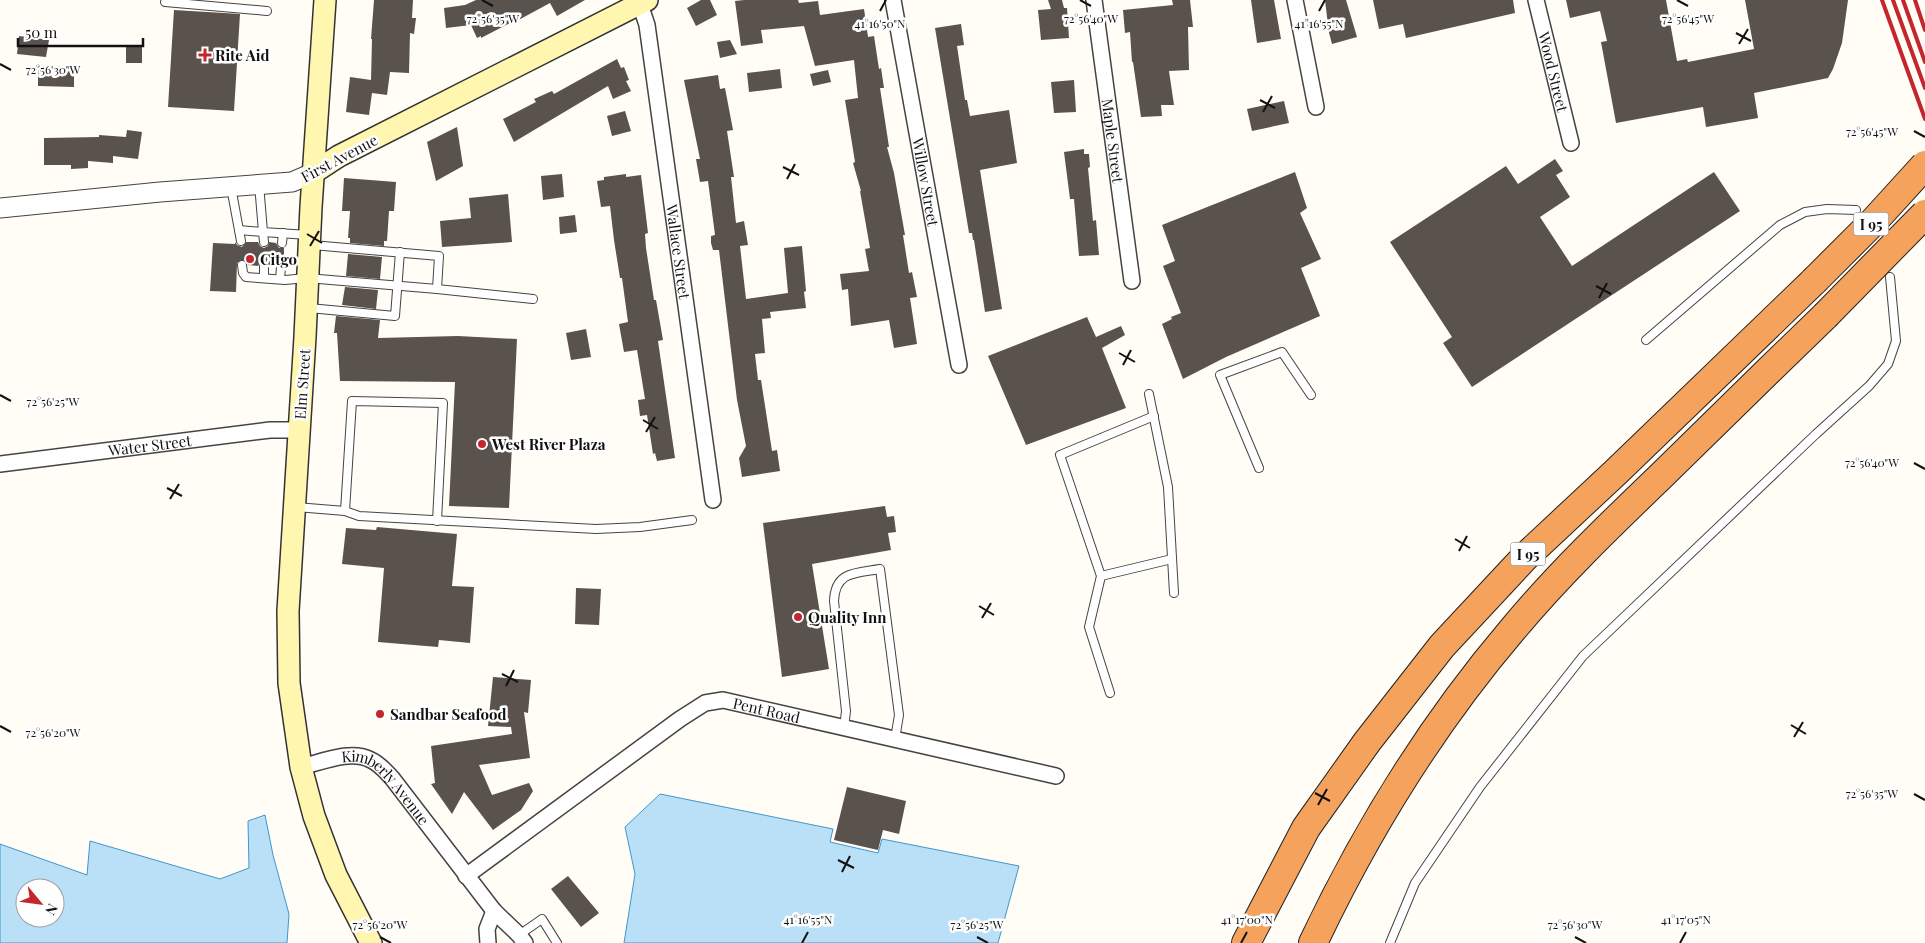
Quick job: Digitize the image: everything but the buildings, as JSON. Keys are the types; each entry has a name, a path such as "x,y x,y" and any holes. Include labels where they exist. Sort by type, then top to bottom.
{"highway":[{"name":"I 95","path":"1246,943 1306,828 1367,742 1442,646 1525,557 1814,281 1874,221 1925,165"},
{"name":"I 95","path":"1313,943 1340,887 1380,818 1432,736 1512,630 1594,541 1825,316 1925,214"}],"main road":[{"name":"Elm Street","path":"301,767 289,683 288,611 313,173 325,0"},
{"name":"First Avenue","path":"313,173 339,156 644,2"},
{"path":"301,767 314,816 326,851 371,943"}],"street":[{"name":"Willow Street","path":"893,0 959,364"},
{"name":"Maple Street","path":"1094,0 1132,282"},
{"path":"1295,0 1316,107"},
{"name":"Wood Street","path":"1536,0 1571,143"},
{"name":"Wallace Street","path":"644,2 713,500"},
{"name":"First Avenue","path":"0,208 292,182 313,173"},
{"name":"Water Street","path":"0,464 260,431 299,430"},
{"name":"Pent Road","path":"466,876 680,719 705,703 723,700 1056,776"},
{"name":"Kimberly Avenue","path":"301,767 352,756 364,757 378,764 392,778 466,876 494,910 522,939"},
{"path":"488,943 487,929 494,910"}],"lane":[{"path":"166,2 267,11"},
{"path":"259,184 264,242"},
{"path":"231,187 241,241"},
{"path":"1646,340 1780,224 1805,212 1827,209 1856,210"},
{"path":"240,230 283,232 310,240 439,256 437,289"},
{"path":"282,243 283,232"},
{"path":"306,308 395,316 400,252"},
{"path":"242,265 243,273 246,277 308,278 533,299"},
{"path":"264,266 264,278"},
{"path":"280,279 281,267"},
{"path":"1390,943 1415,883 1480,787 1583,656 1869,386 1888,364 1896,340 1890,276"},
{"path":"1259,468 1220,375 1282,352 1311,395"},
{"path":"1149,394 1168,487 1174,593"},
{"path":"345,510 352,401 443,403 437,521"},
{"path":"1110,693 1089,627 1101,576 1060,455 1154,416"},
{"path":"294,507 345,510 359,516 596,529 640,527 692,520"},
{"path":"1101,576 1172,559"},
{"path":"844,728 846,711 834,591 841,579 849,574 880,569 899,716 894,739"},
{"path":"522,939 542,919 557,943"}],"water":[{"path":"660,794 833,829 830,842 878,853 882,839 1019,866 998,943 624,943 635,874 625,827"},
{"path":"265,815 273,855 289,914 287,943 0,943 0,844 87,875 90,841 220,879 249,868 248,821"}],"railway":[{"path":"1882,0 1925,119"},
{"path":"1893,0 1925,88"},
{"path":"1903,0 1925,62"},
{"path":"1915,0 1925,30"}],"place":[{"name":"Rite Aid","path":"205,55"},
{"name":"Citgo","path":"250,259"},
{"name":"West River Plaza","path":"482,444"},
{"name":"Quality Inn","path":"798,617"},
{"name":"Sandbar Seafood","path":"380,714"}]}
